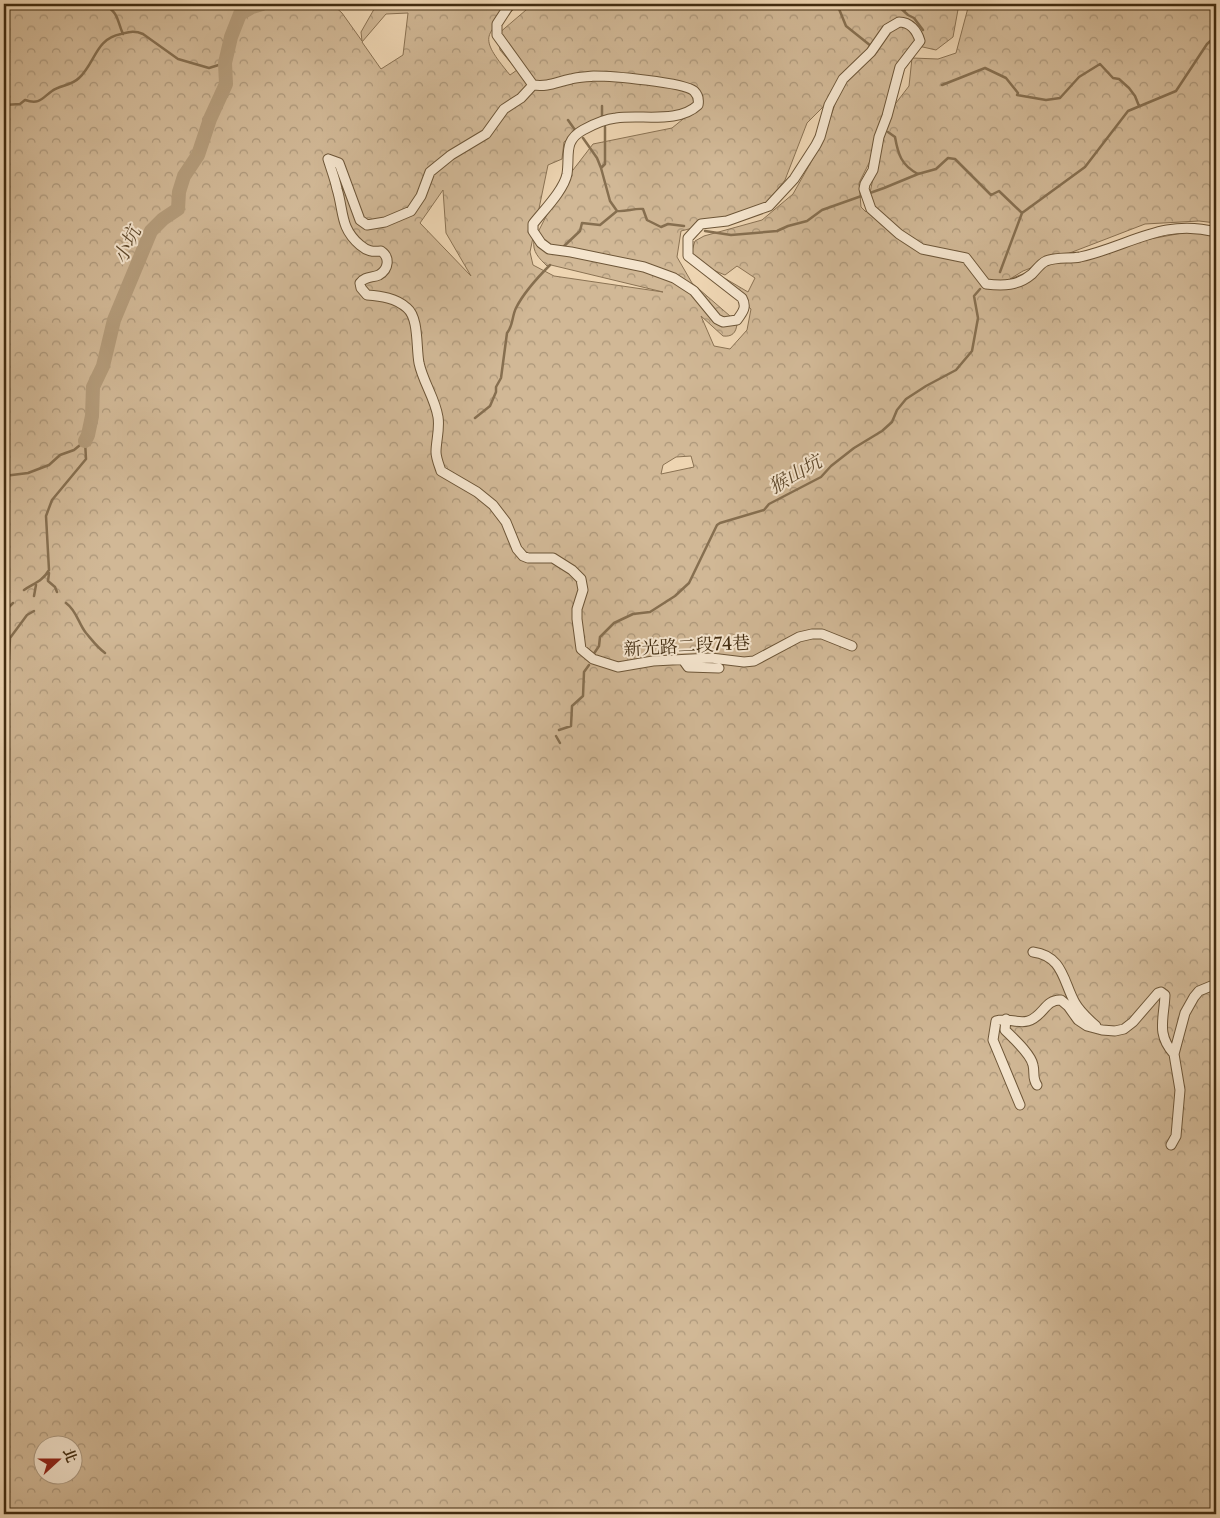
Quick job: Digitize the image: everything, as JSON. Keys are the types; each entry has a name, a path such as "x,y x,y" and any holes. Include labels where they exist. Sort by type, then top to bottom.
{"street":[{"path":"510,4 498,24 497,35 533,85 547,86 573,78 596,76 632,78 676,85 693,90 698,98 698,105 689,112 657,117 615,118 583,130 570,143 564,184 533,224 533,231 541,243 549,249 644,268 674,278 694,291 717,319 723,322 737,320 744,311 745,303 742,298 688,256 688,238 702,224 727,221 769,206 794,179 816,146 829,104 843,79 871,52 887,29 894,24 904,22 915,31 920,41 900,67 880,137 873,170 864,189 872,209 899,234 922,249 966,258 986,284 1002,286 1016,284 1029,276 1045,261 1079,257 1157,231 1197,228 1216,232"},
{"name":"新光路二段74巷","path":"533,85 521,98 504,109 486,134 451,155 430,172 421,196 411,211 397,218 367,225 360,220 339,163 328,159 338,189 346,230 350,237 365,249 372,252 381,251 386,254 388,260 385,269 379,275 363,279 360,283 361,288 367,295 383,296 407,308 416,324 422,376 436,407 439,419 436,454 441,471 477,492 493,505 506,522 517,549 523,556 528,558 552,558 572,570 581,579 583,590 577,609 578,633 581,649 593,659 618,667 653,661 711,658 744,662 754,661 799,637 812,634 822,634 852,646"},
{"path":"683,660 688,667 719,668"},
{"path":"1033,952 1040,952 1052,958 1065,977 1074,1002 1080,1011 1096,1027 1102,1030"},
{"path":"1171,1145 1176,1136 1180,1090 1174,1054 1185,1013 1199,991 1216,984"},
{"path":"1020,1105 993,1040 994,1025 996,1021 1006,1019 1028,1022 1039,1015 1050,1002 1061,1000 1081,1022 1090,1027 1115,1031 1124,1028 1139,1015 1158,993 1162,992 1165,995 1162,1033 1167,1045 1174,1054"},
{"path":"1006,1019 1005,1030 1019,1044 1033,1064 1033,1079 1036,1085"}],"green space":[{"path":"4,4 332,4 342,13 362,41 361,32 377,4 520,4 492,30 489,36 489,43 493,51 510,75 517,70 500,50 498,34 533,4 959,4 953,37 936,50 914,45 899,63 872,157 859,183 861,207 866,212 886,116 909,86 912,58 938,59 956,53 969,4 1216,4 1216,223 1199,221 1145,224 1023,271 1010,279 1051,263 1094,258 1134,242 1193,231 1216,237 1216,1514 4,1514","holes":["408,13 403,55 381,69 362,42 386,14","845,85 839,93 820,146 793,194 762,220 704,236 695,241 689,260 725,275 737,266 755,278 748,292 726,279 719,282 751,309 747,330 730,349 714,346 701,316 723,336 733,334 737,324 692,283 677,257 681,231 760,211 785,180 807,123","693,111 672,128 593,144 563,183 534,240 535,251 547,266 551,265 663,292 554,276 533,265 530,252 548,165 562,159 564,142 591,123 621,114","443,190 446,233 471,276 420,223","691,456 694,467 661,474 663,465 676,457"]}],"waterway":[{"path":"104,4 117,17 123,34"},
{"name":"小坑","path":"85,441 92,416 93,387 103,366 114,320 151,231 163,219 178,209 179,192 184,176 198,155 210,119 226,84 225,63 231,37 240,14 262,4"},
{"path":"837,4 846,26 871,46"},
{"path":"896,4 914,18 923,30"},
{"path":"904,11 909,4"},
{"path":"4,105 20,104 25,100 34,102 55,89 73,83 85,72 106,41 112,37 129,32 143,34 178,59 209,68 225,63"},
{"path":"1022,213 1085,167 1128,111 1176,91 1207,44 1216,36"},
{"path":"942,85 985,68 1006,78 1018,93 1017,95 1046,100 1060,98 1079,77 1100,64 1113,78 1119,79 1129,88 1139,106"},
{"path":"602,106 602,116"},
{"path":"568,120 575,130"},
{"path":"605,127 605,164 601,168 610,201 617,211"},
{"path":"888,132 895,137 899,154 912,171 918,174 936,169 948,158 955,159 991,195 999,191 1022,213"},
{"path":"583,138 597,158 601,168"},
{"path":"705,231 731,235 777,231 807,221 822,210 918,174"},
{"path":"562,248 580,231 582,223 600,225 617,211 643,209 647,220 661,227 668,224 684,226"},
{"name":"猴山坑","path":"1000,272 1022,213"},
{"path":"475,418 490,406 496,392 496,387 501,378 507,333 516,308 527,291 550,265"},
{"name":"猴山坑","path":"593,655 599,646 600,637 614,623 633,614 650,612 675,596 689,583 717,525 764,510 769,504 821,477 831,466 854,448 882,431 892,422 897,410 906,399 956,370 972,351 978,318 974,296 980,289"},
{"path":"4,476 28,473 49,465 60,455 74,450 85,441"},
{"path":"24,590 41,580 49,570 46,516 52,500 86,459 85,441"},
{"path":"49,573 48,581 55,587 57,592"},
{"path":"34,596 36,585"},
{"path":"4,612 13,603"},
{"path":"66,603 73,610 86,633 105,653"},
{"path":"9,659 10,638 27,615 34,611"},
{"path":"559,730 571,726 572,706 583,696 584,672 589,665"},
{"path":"556,736 560,743"}]}
